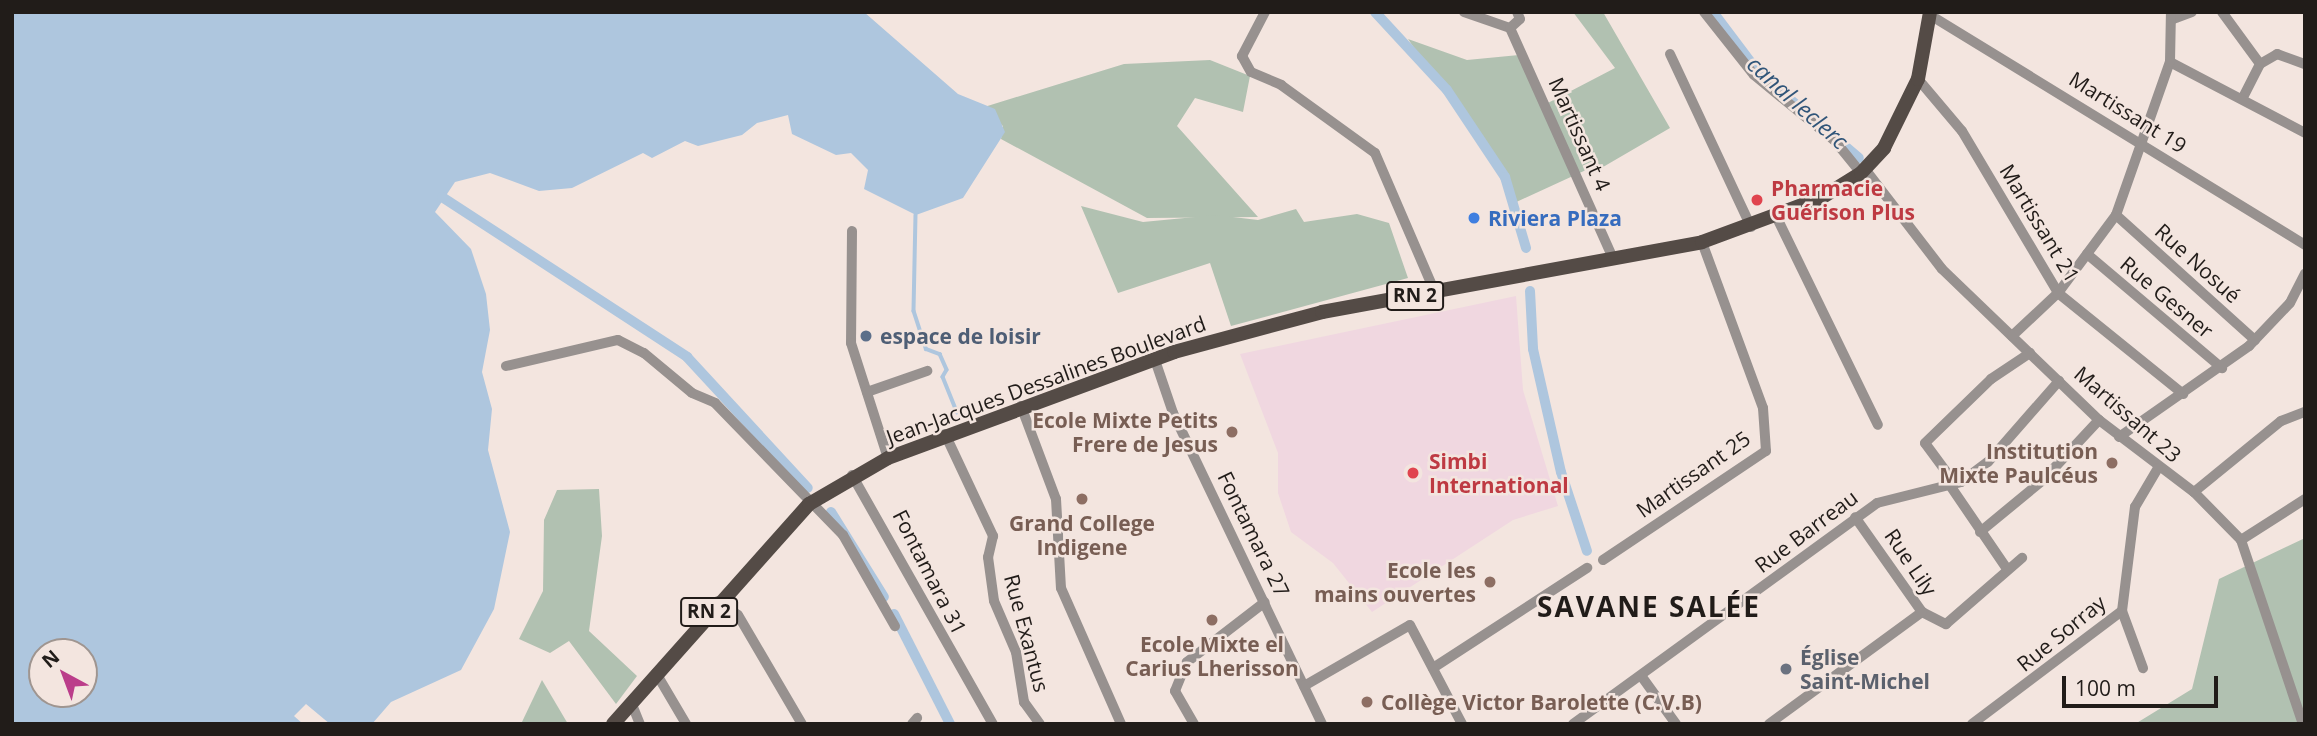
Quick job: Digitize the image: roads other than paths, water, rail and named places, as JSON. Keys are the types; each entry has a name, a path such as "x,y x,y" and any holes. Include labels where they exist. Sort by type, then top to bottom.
{"main road":[{"name":"Jean-Jacques Dessalines Boulevard","path":"809,504 852,475 945,434 1155,360 1322,312 1612,256 1702,242 1777,218 1863,171 1884,148 1918,79 1930,13"},
{"name":"RN 2","path":"613,724 718,601 809,504"}],"street":[{"path":"1265,12 1241,56 1251,72 1282,85 1375,153 1435,292"},
{"path":"1464,12 1510,28 1522,15"},
{"name":"Martissant 23","path":"1704,12 1754,75 1835,141 1863,171 1942,269 2099,420 2158,468 2194,492 2241,540 2303,724"},
{"path":"2012,336 2058,293 2116,215 2139,142 2170,62 2172,16 2192,12"},
{"path":"2222,12 2260,64"},
{"name":"Martissant 19","path":"1930,13 2305,245"},
{"name":"Martissant 4","path":"1510,28 1612,256"},
{"path":"1670,54 1751,227"},
{"path":"2243,97 2260,64 2277,54 2305,64"},
{"path":"2170,62 2243,97 2305,133"},
{"name":"Martissant 21","path":"1918,79 1962,131 2058,293 2183,394"},
{"name":"Rue Nosué","path":"2116,215 2255,340"},
{"path":"1777,218 1878,425"},
{"path":"852,231 850,343 888,458"},
{"name":"Martissant 25","path":"1603,560 1766,450 1763,408 1702,242"},
{"name":"Rue Gesner","path":"2087,254 2222,368"},
{"path":"2119,437 2222,368 2255,340 2290,303 2305,274"},
{"path":"506,366 618,340 715,403 809,504 843,535 895,626"},
{"path":"2007,569 1980,532 1925,443 1991,379 2030,353"},
{"name":"Fontamara 27","path":"1155,360 1173,413 1322,724"},
{"path":"866,392 927,371"},
{"name":"Rue Barreau","path":"1573,724 1642,677 1877,503 1950,481 1988,462 2059,381"},
{"path":"1021,406 1056,499 1061,588 1121,724"},
{"path":"2194,492 2281,421 2305,412"},
{"path":"1980,532 2043,480 2099,420"},
{"name":"Rue Exantus","path":"945,434 993,536 988,557 994,601 1016,652 1024,702 1040,724"},
{"name":"Rue Sorray","path":"1972,724 2122,611 2135,507 2158,468"},
{"name":"Fontamara 31","path":"852,475 993,724"},
{"path":"2241,540 2305,499"},
{"name":"Rue Lily","path":"1769,724 1922,612 1855,517"},
{"path":"1922,612 1946,624 2022,558"},
{"path":"1433,668 1587,568"},
{"path":"718,601 738,615 802,724"},
{"path":"1194,724 1175,691 1187,662 1265,602"},
{"path":"2122,611 2143,668"},
{"path":"1304,686 1406,624 1462,724"},
{"path":"656,673 686,724"},
{"path":"1642,677 1673,719 1659,724"},
{"path":"631,702 640,724"}],"water":[{"path":"12,12 864,12 958,94 995,109 1005,132 963,198 916,215 864,189 868,170 851,153 836,155 792,134 788,115 757,123 742,135 698,146 685,141 652,158 643,153 572,188 539,191 490,173 455,182 435,212 471,249 486,294 490,330 482,372 492,409 488,450 510,532 494,609 461,670 391,702 372,724 330,724 306,704 294,716 303,724 12,724"}],"waterway":[{"path":"1375,12 1447,90 1505,177 1526,248"},
{"name":"canal leclerc","path":"1713,12 1759,73 1859,158"},
{"path":"442,197 687,357 808,488"},
{"path":"916,215 914,311 926,349 940,354 947,370 943,377 957,412"},
{"path":"1530,291 1533,349 1561,472 1587,551"},
{"path":"831,512 884,597"},
{"path":"894,614 950,724"}],"place":[{"name":"Pharmacie Guérison Plus","path":"1757,200"},
{"name":"Riviera Plaza","path":"1474,218"},
{"name":"espace de loisir","path":"866,336"},
{"name":"Ecole Mixte Petits Frere de Jesus","path":"1232,432"},
{"name":"Institution Mixte Paulcéus","path":"2112,463"},
{"name":"Simbi International","path":"1413,473"},
{"name":"Grand College Indigene","path":"1082,499"},
{"name":"Ecole les mains ouvertes","path":"1490,582"},
{"name":"Ecole Mixte el Carius Lherisson","path":"1212,620"},
{"name":"Église Saint-Michel","path":"1786,669"},
{"name":"Collège Victor Barolette (C.V.B)","path":"1367,702"}],"district":[{"name":"SAVANE SALÉE","path":"1649,606"}]}
